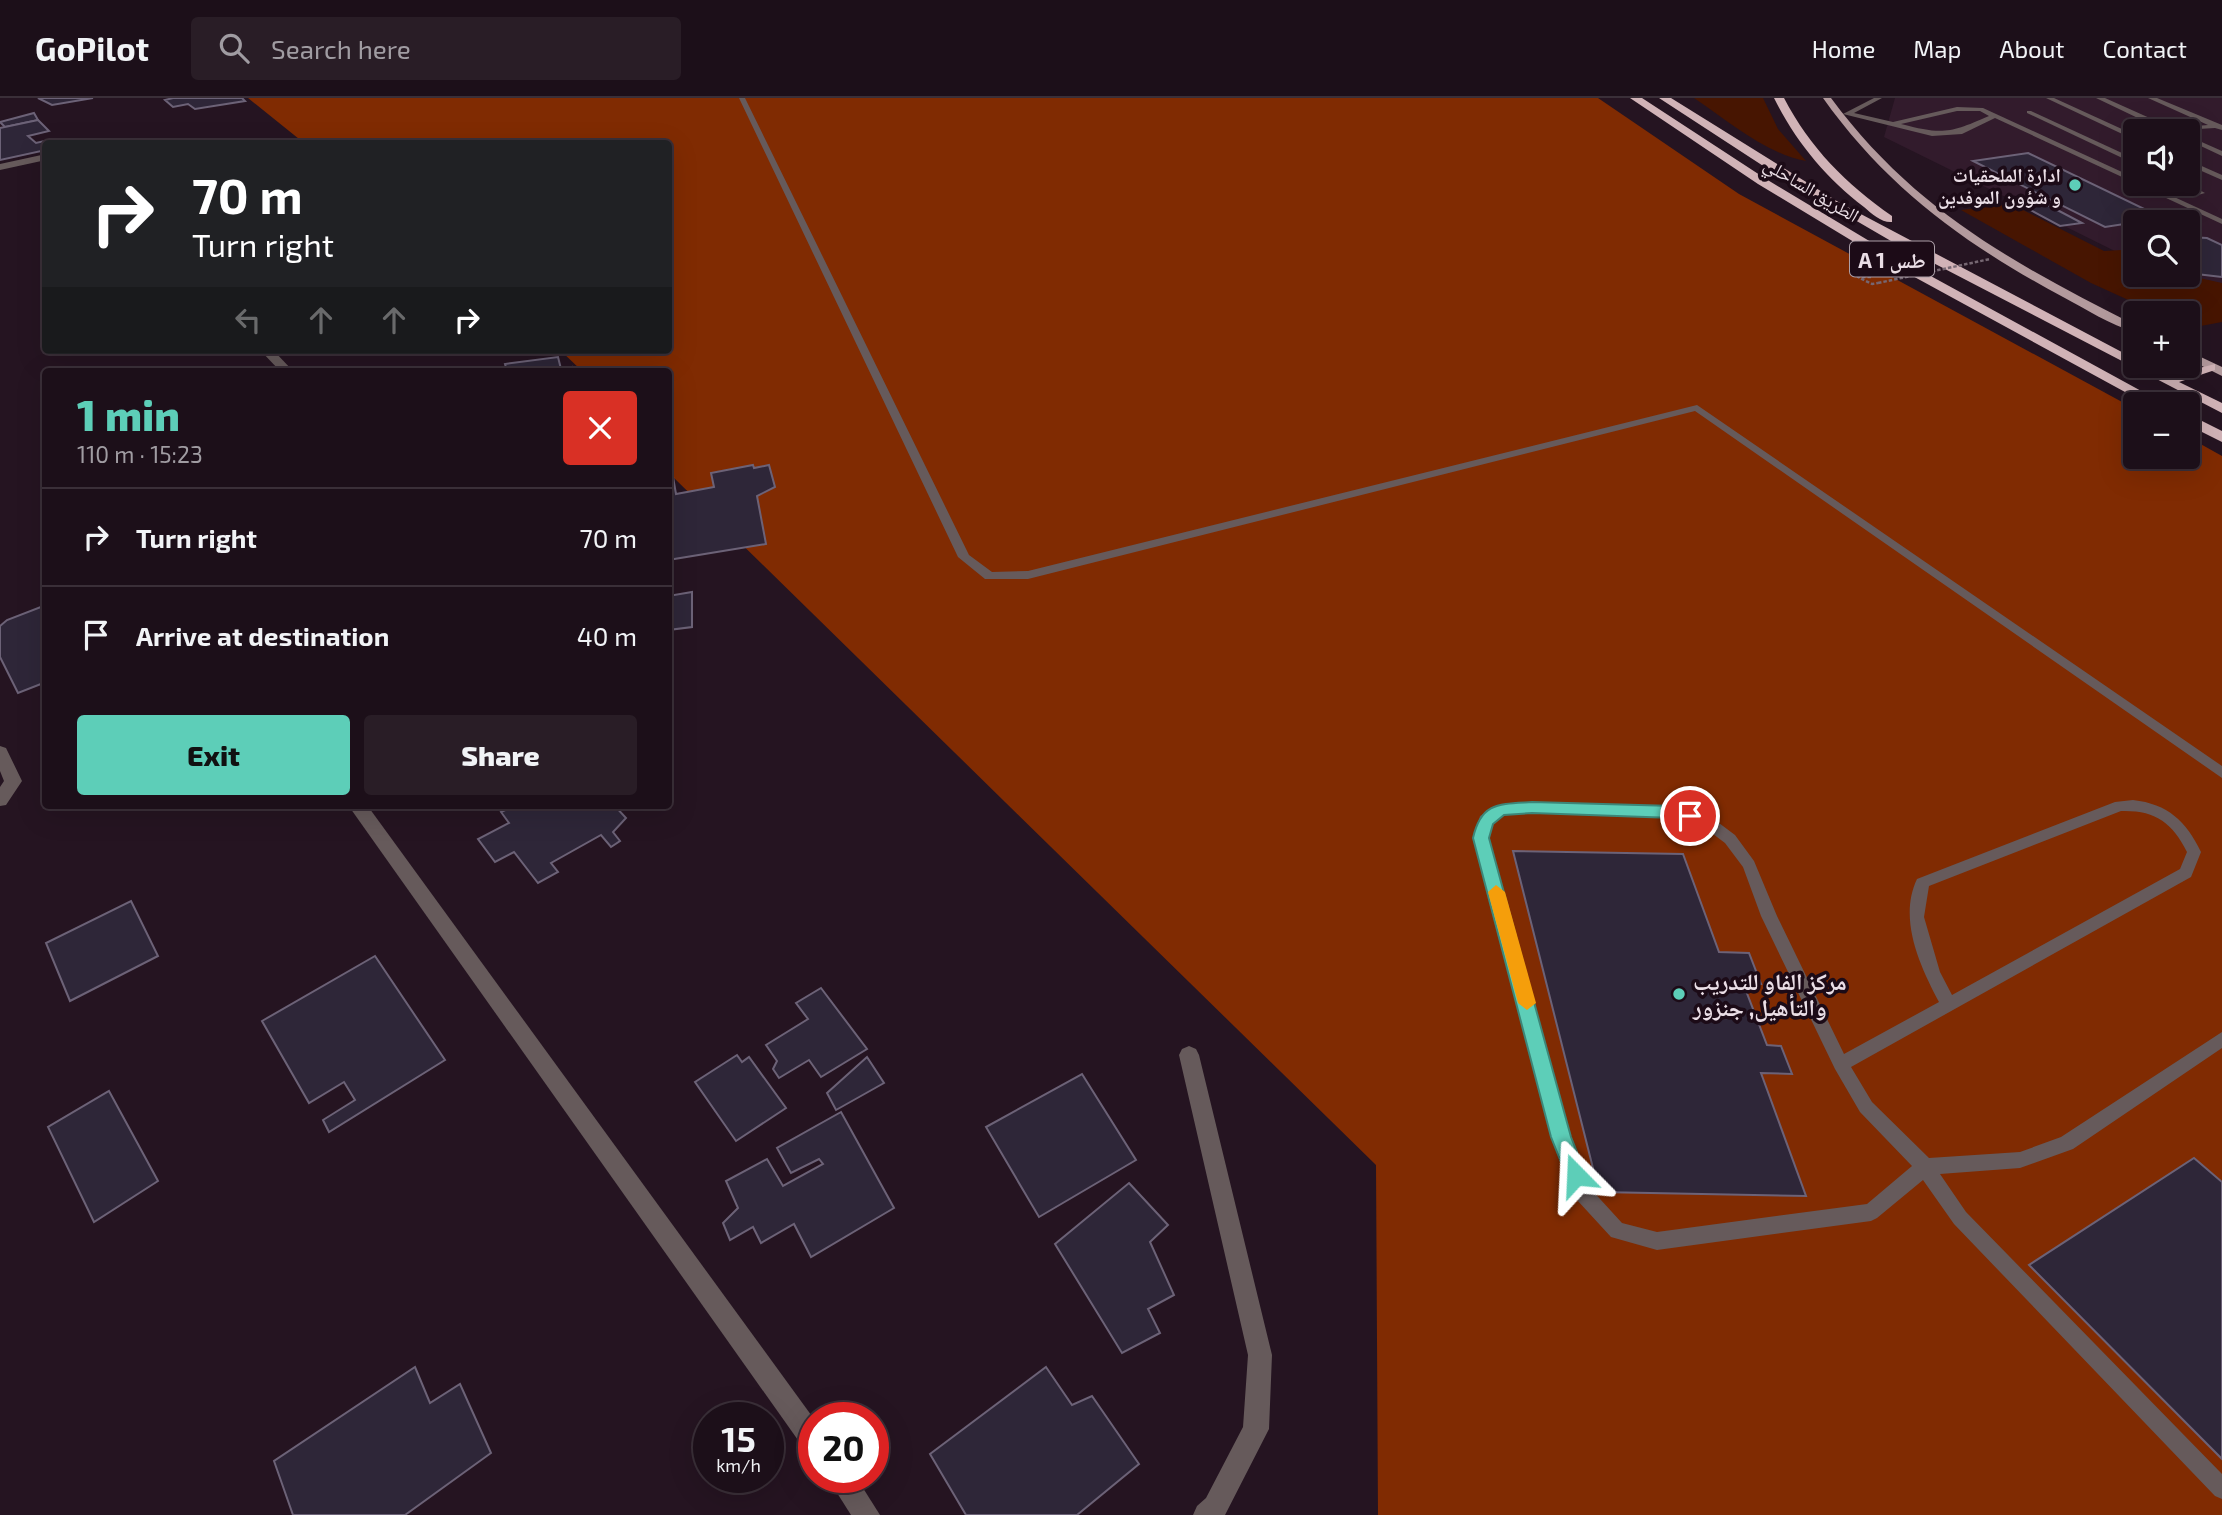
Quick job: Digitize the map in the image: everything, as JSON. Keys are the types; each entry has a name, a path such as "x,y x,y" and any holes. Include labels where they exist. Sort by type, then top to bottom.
{"highway":[{"name":"الطريق الساحلي","path":"1635,98 1808,210 1954,295 2136,392"},
{"name":"الطريق الساحلي","path":"1664,98 1758,157 1984,287 2123,358"},
{"path":"1779,98 1795,132 1828,172 1871,208 1984,287"},
{"path":"2166,381 2218,367"},
{"name":"الطريق الساحلي","path":"2160,378 2222,409"},
{"path":"2200,425 2222,437"}],"main road":[{"path":"1827,98 1844,116 1880,167 1935,212 2013,261 2123,322"},
{"path":"2200,360 2218,367"}],"street":[{"path":"0,167 42,158"},
{"path":"270,354 284,368"},
{"path":"0,752 13,781 0,800"},
{"path":"360,809 798,1419"},
{"path":"1189,1055 1260,1355 1256,1429 1214,1507 1206,1515"},
{"path":"851,1493 867,1515"}],"lane":[{"path":"742,98 964,557 989,576 1028,575 1698,408 2222,773"},
{"path":"1844,116 1879,98"},
{"path":"2049,98 2123,131"},
{"path":"2099,98 2145,119"},
{"path":"2151,98 2220,126"},
{"path":"1893,124 1970,107 2123,175"},
{"path":"2029,112 2123,156"},
{"path":"1844,116 1932,134 1949,134 1994,116"},
{"path":"2200,128 2220,126"},
{"path":"2200,143 2222,153"},
{"path":"2200,168 2222,178"},
{"path":"2166,196 2222,222"},
{"path":"2203,213 2222,210"},
{"path":"1841,1064 2186,873 2194,852 2186,832 2165,813 2139,804 2120,806 1922,883 1916,917 1932,973 1949,1004"},
{"path":"2222,1039 2067,1143 2020,1160 1925,1167 1871,1212 1657,1241 1616,1231 1583,1194 1561,1137 1481,838 1485,820 1501,810 1532,807 1674,812 1706,821 1730,839 1749,865 1769,916 1841,1064 1866,1107 1925,1167 1960,1218 2222,1489"}],"path":[{"path":"1891,287 1866,275 1858,277 1872,284 1878,283 1990,259"}],"shaded area":[{"path":"248,98 1598,98 1739,194 2123,402 2123,469 2200,469 2200,444 2222,456 2222,1515 1378,1515 1376,1165 672,476 672,368 579,368 564,354 672,354 672,140 300,140"},
{"path":"1694,98 1763,98 1778,129 1806,161 1762,144"},
{"path":"1895,98 2222,98 2222,303 2189,287 2200,287 2200,210 2123,210 2123,255 1884,137"},
{"path":"2011,204 2104,251 2123,250 2123,287 2200,287 2200,278 2222,283 2222,322 2200,326 2200,301 2131,301 2091,283 1961,210"}],"building":[{"path":"38,98 93,98 52,105"},
{"path":"242,98 245,101 195,109 188,104 173,107 165,100"},
{"path":"34,113 38,120 5,127 0,122"},
{"path":"38,120 49,131 28,136 36,143 42,142 42,151 0,160 0,128"},
{"path":"2028,153 2146,210 2123,210 2123,224 2105,227 1973,161"},
{"path":"2044,203 2082,223 2060,226 2023,206"},
{"path":"2200,238 2222,245 2222,277 2200,274"},
{"path":"558,357 561,368 506,368 505,364"},
{"path":"753,465 754,468 769,465 775,487 757,496 766,544 672,559 672,477 676,494 714,487 711,473"},
{"path":"692,592 692,627 672,630 672,595"},
{"path":"42,607 42,684 18,693 0,657 0,626 7,620"},
{"path":"507,809 618,809 626,818 613,832 620,841 611,847 601,835 551,863 558,872 538,883 514,852 495,862 478,839 509,823 501,812"},
{"path":"1513,851 1683,854 1719,952 1749,953 1761,984 1743,983 1767,1045 1781,1046 1792,1074 1761,1073 1806,1196 1599,1192"},
{"path":"131,901 158,956 70,1001 46,943"},
{"path":"375,956 445,1060 329,1132 323,1120 355,1100 344,1082 309,1103 262,1021"},
{"path":"821,988 867,1049 821,1077 809,1060 779,1078 773,1069 777,1061 766,1045 808,1019 796,1003"},
{"path":"737,1055 742,1062 749,1057 786,1108 736,1141 695,1082"},
{"path":"867,1057 884,1083 836,1110 827,1093"},
{"path":"1082,1074 1136,1160 1039,1217 986,1127"},
{"path":"109,1091 158,1181 94,1222 48,1127"},
{"path":"841,1112 894,1208 811,1257 794,1224 761,1243 753,1227 730,1240 723,1223 738,1208 726,1181 767,1159 783,1186 823,1164 819,1159 791,1173 777,1148"},
{"path":"2194,1158 2222,1182 2222,1459 2029,1265"},
{"path":"1129,1183 1168,1225 1150,1242 1174,1295 1148,1309 1160,1333 1122,1353 1055,1244"},
{"path":"415,1367 430,1403 460,1384 491,1453 405,1515 293,1515 274,1461"},
{"path":"1046,1367 1072,1405 1092,1396 1139,1464 1077,1515 966,1515 930,1454"}],"slow traffic":[{"path":"1496,892 1527,1003"}],"place":[{"name":"ادارة الملحقيات و شؤون الموفدين","path":"2075,185"},
{"name":"مركز الفاو للتدريب والتأهيل, جنزور","path":"1679,994"}],"route":[{"path":"1576,1175 1561,1137 1542,1056 1481,838 1485,820 1501,810 1532,807 1674,812 1690,816"}]}
